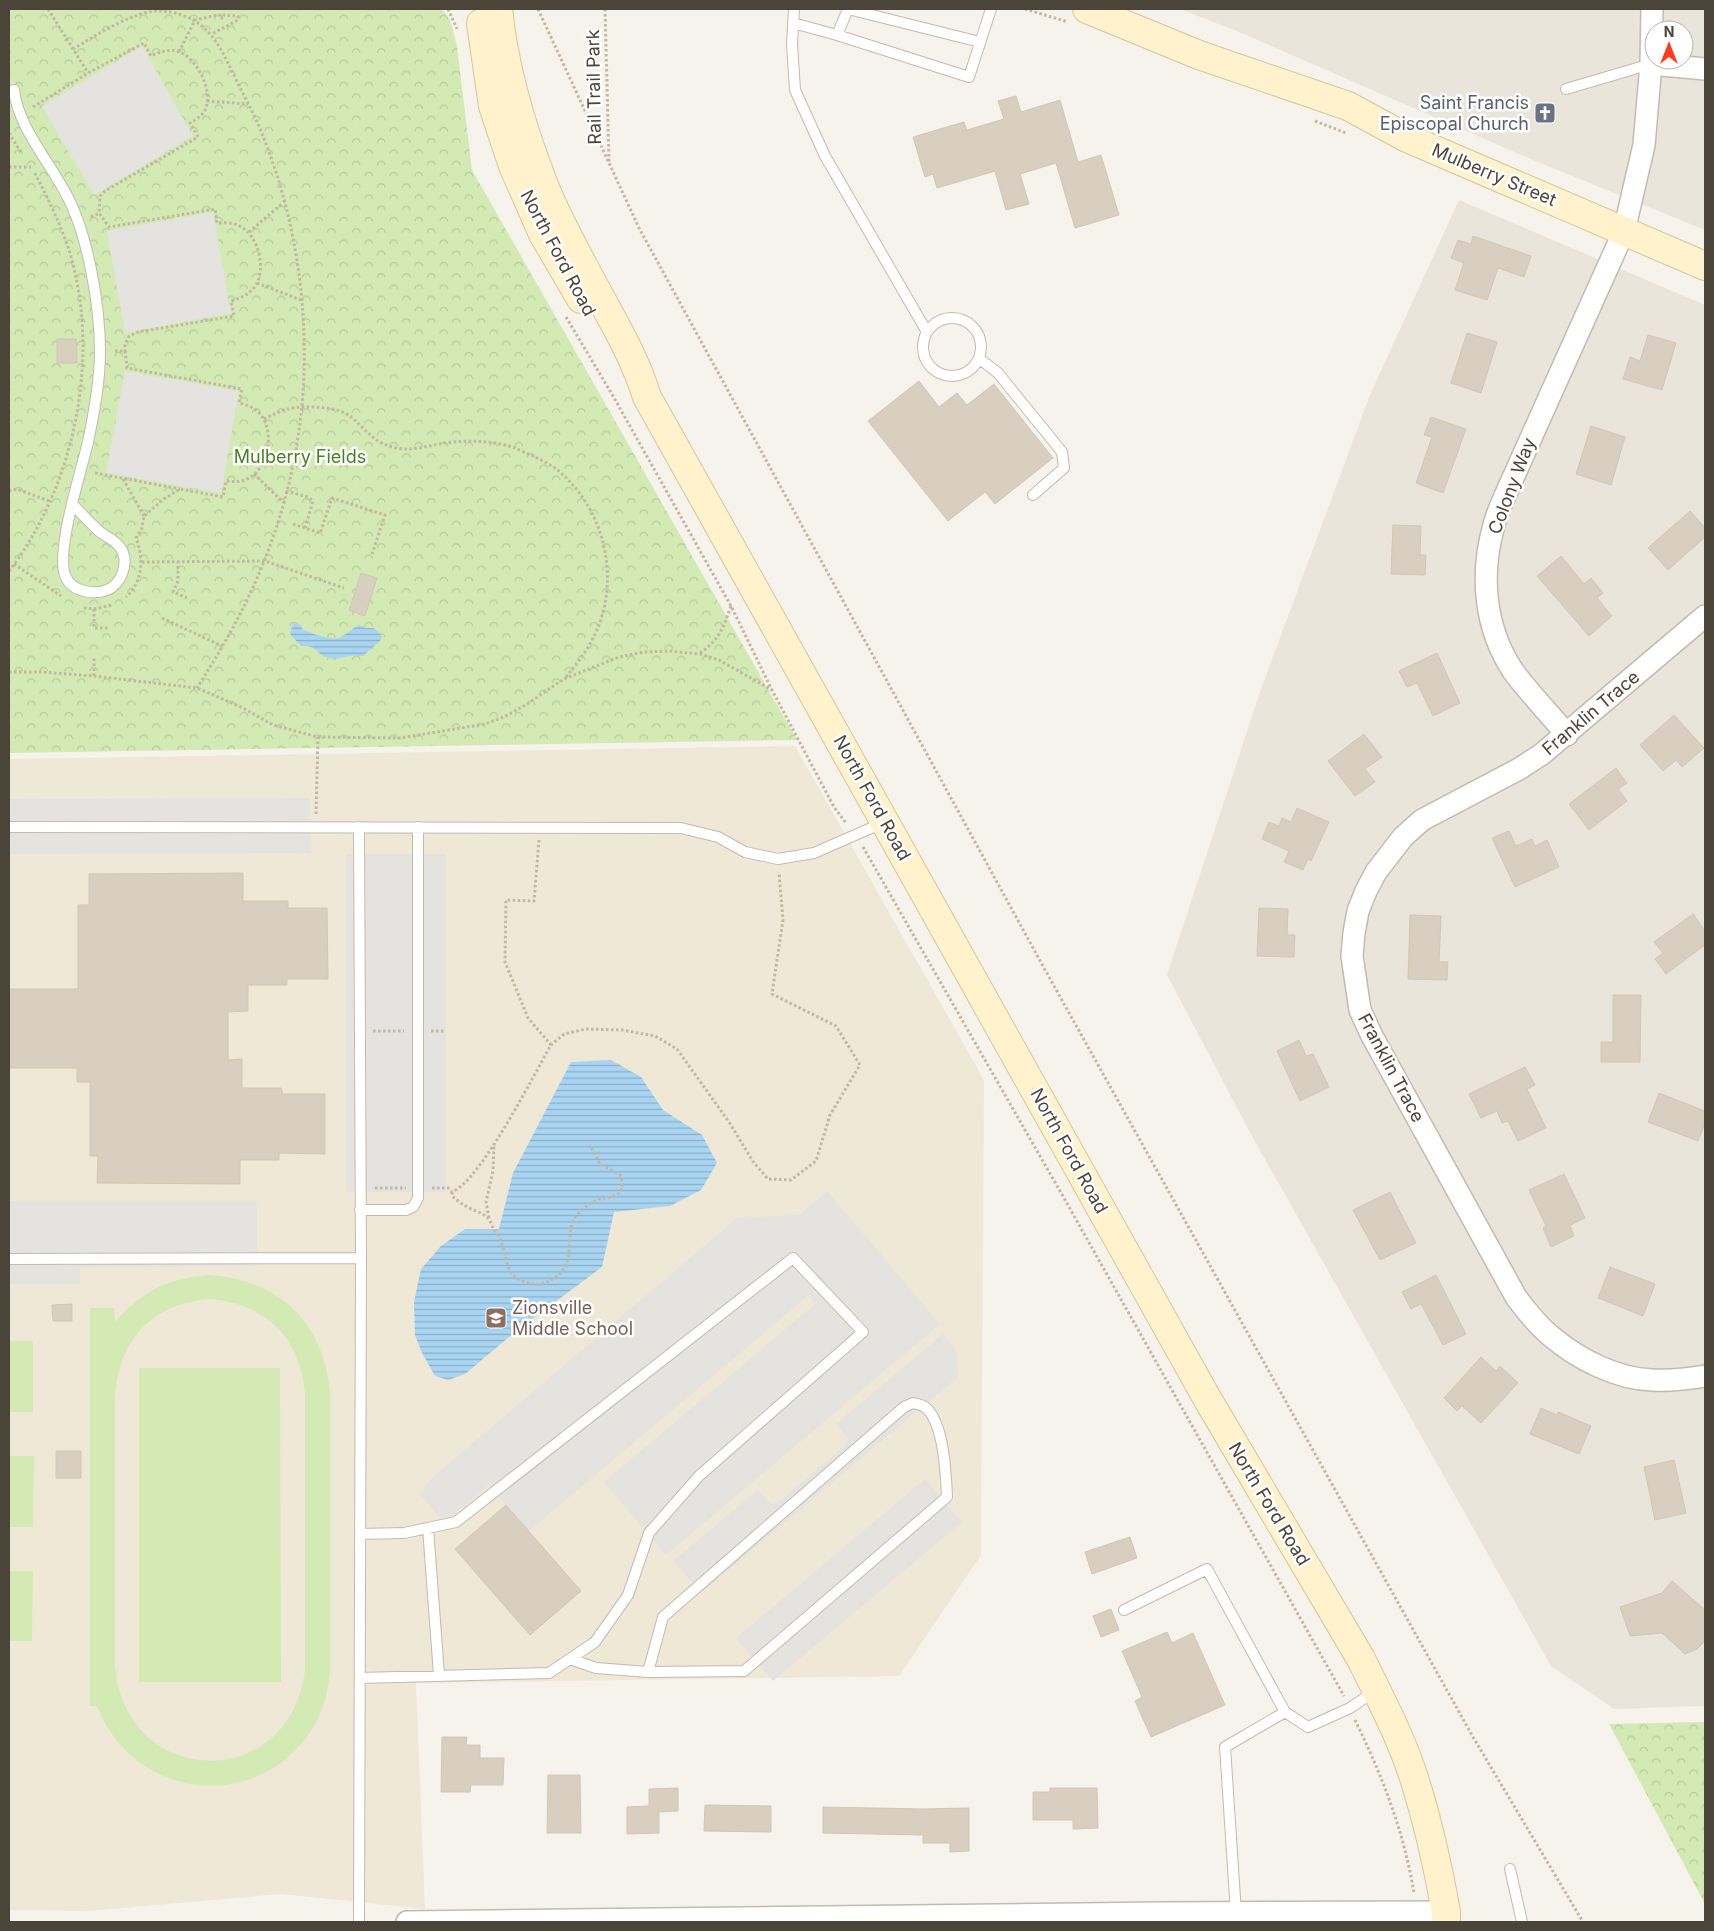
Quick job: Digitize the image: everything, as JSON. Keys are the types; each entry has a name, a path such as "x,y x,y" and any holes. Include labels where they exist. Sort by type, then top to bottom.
{"main road":[{"name":"North Ford Road","path":"479,9 493,106 513,166 543,234 627,378 647,397"},
{"name":"North Ford Road","path":"498,9 501,41 518,107 544,186 639,371 647,397 1208,1400 1361,1659 1396,1731 1413,1777 1434,1850 1446,1917"},
{"name":"Mulberry Street","path":"1087,9 1199,55 1348,106 1407,138 1705,266"}],"street":[{"name":"Colony Way","path":"1567,735 1514,672 1504,655 1488,612 1485,586 1488,554 1494,524 1508,489 1624,231 1644,145 1650,70"},
{"name":"Franklin Trace","path":"1705,616 1567,735 1542,754 1519,769 1422,820 1403,837 1390,853 1366,890 1358,911 1352,956 1360,1010 1372,1036 1516,1298 1531,1317 1551,1337 1570,1351 1612,1371 1650,1380 1678,1380 1705,1376"},
{"path":"407,1922 1236,1913 1446,1917"}],"lane":[{"path":"794,9 792,44 795,90 825,156 927,332"},
{"path":"837,35 848,9 980,42"},
{"path":"793,23 969,77 991,9"},
{"path":"1566,89 1644,66"},
{"path":"14,90 20,115 67,196 89,260 94,287 100,351 99,373 93,417 68,522 64,549 65,576 70,583 81,591 90,592 109,589 122,574 124,566 122,550 118,544 98,531 73,505"},
{"path":"961,319 970,323 977,330 981,339 980,359 975,367 967,373 948,377 939,374 931,368 923,351 923,342 927,332 941,320 961,319"},
{"path":"980,359 998,373 1062,452 1064,468 1033,495"},
{"path":"9,828 681,828 718,837 745,852 778,859 814,853 886,822"},
{"path":"359,827 361,1258 359,1922"},
{"path":"360,1210 406,1210 413,1206 418,1198 416,1031 418,827"},
{"path":"9,1259 361,1258"},
{"path":"360,1534 404,1533 456,1522 794,1258 863,1332 699,1476 649,1533 628,1595 595,1642 549,1673 360,1678"},
{"path":"570,1659 596,1668 648,1672 744,1671 947,1497 945,1460 932,1416 924,1406 913,1403 904,1408 663,1617 648,1672"},
{"path":"428,1528 439,1676"},
{"path":"1124,1610 1207,1569 1285,1712 1308,1727 1350,1708 1376,1690"},
{"path":"1236,1913 1225,1747 1285,1712"},
{"path":"1510,1869 1522,1922"}],"path":[{"path":"48,9 88,74"},
{"path":"448,9 458,36"},
{"path":"538,9 639,228 1053,985 1468,1728 1583,1922"},
{"name":"Rail Trail Park","path":"605,9 609,165"},
{"path":"73,49 112,27 147,13 160,11 195,20 212,34 267,145 284,202 294,245 302,300 304,352 302,407 298,438 283,502 264,560 240,615 197,688"},
{"path":"195,20 217,15 220,15 220,18 224,18 224,15 238,16 238,20 212,34"},
{"path":"179,52 195,20"},
{"path":"33,107 144,43 151,56 167,51 179,52 191,59 208,89 205,110 190,123 198,137 105,191 100,196 99,213 109,227 215,209 217,223 236,224 249,232 256,243 259,260 257,283 248,294 231,301 234,316 138,332 129,336 125,345 125,351 127,368 242,388 239,403 254,409 264,419 268,430 266,454 262,464 254,474 244,480 226,481 223,497 95,473"},
{"path":"207,101 248,104"},
{"path":"9,133 47,196 68,249 81,313 83,351 79,398 68,449 50,501 9,571"},
{"path":"9,167 31,167"},
{"path":"249,232 284,202"},
{"path":"91,216 99,213"},
{"path":"257,283 302,300"},
{"path":"563,311 618,404 731,606 772,690 834,807"},
{"path":"115,351 125,351"},
{"path":"264,419 277,413 302,407 339,410 349,415 377,441 388,446 402,449 486,441 511,446 561,472 574,486 597,522 608,568 603,614 584,656 564,679"},
{"path":"254,474 283,502"},
{"path":"121,601 130,594 136,583 142,562 136,538 142,528 144,516 139,504 122,478"},
{"path":"9,491 18,489 50,501"},
{"path":"144,516 164,499 180,489"},
{"path":"286,491 308,497 313,501 305,528"},
{"path":"293,524 320,532 332,498 385,515 372,554"},
{"path":"142,562 264,560 344,588"},
{"path":"178,561 178,581 172,592 186,598"},
{"path":"14,564 65,599"},
{"path":"80,607 94,609 115,604"},
{"path":"700,654 722,632 731,606"},
{"path":"94,609 94,628 110,628"},
{"path":"162,618 222,646"},
{"path":"9,672 41,672 94,676 197,688 243,708 273,725 318,737 400,738 485,724 520,708 564,679 619,657 644,652 670,651 700,654 734,667 772,690"},
{"path":"94,656 94,676"},
{"path":"316,814 318,737"},
{"path":"540,828 534,901 506,900 505,962 528,1018 550,1045"},
{"path":"868,855 952,1006 1064,1198 1350,1708 1379,1771 1396,1816 1410,1868"},
{"path":"452,1192 469,1179 494,1144 550,1045 564,1034 586,1030 622,1030 654,1036 677,1049 729,1122 754,1163 768,1179 791,1180 816,1161 830,1115 860,1065 836,1026 772,994 783,920 778,859"},
{"path":"360,1031 445,1031"},
{"path":"494,1144 492,1179 486,1202 489,1218 501,1241 506,1263 511,1273 519,1279 536,1284 549,1282 565,1268 569,1260 573,1220 590,1204 617,1195 622,1190 623,1184 620,1175 600,1164 590,1145"},
{"path":"360,1192 375,1188 448,1188 452,1192 452,1196 464,1205 489,1218"}],"shaded area":[{"path":"1180,9 1705,9 1705,230 1533,160 1239,32"},
{"path":"142,46 193,136 94,195 42,106"},
{"path":"1459,200 1705,305 1705,1706 1614,1709 1551,1666 1253,1138 1167,975 1260,692 1370,395"},
{"path":"213,212 231,313 125,333 107,231"},
{"path":"125,371 239,391 221,493 106,473"},
{"name":"Zionsville Middle School","path":"795,746 984,1080 981,1555 899,1676 416,1683 425,1909 281,1894 87,1911 9,1910 9,759"},
{"path":"310,798 311,853 9,854 9,799"},
{"path":"346,854 446,854 446,1192 346,1192"},
{"path":"827,1191 940,1324 666,1555 604,1482 815,1304 809,1295 529,1531 489,1485 444,1523 420,1494 435,1475 737,1218 799,1215"},
{"path":"9,1201 257,1201 257,1266 80,1267 80,1284 9,1284"},
{"path":"943,1334 957,1352 958,1377 701,1593 673,1561 758,1490 771,1504 777,1503 846,1445 848,1438 836,1424"},
{"path":"925,1479 962,1522 773,1681 736,1638"}],"green space":[{"name":"Mulberry Fields","path":"9,9 442,9 450,20 457,46 472,170 797,740 9,753"},
{"path":"209,1275 234,1279 257,1286 277,1296 294,1310 308,1326 319,1346 326,1368 330,1393 330,1669 324,1704 315,1724 292,1753 264,1773 233,1784 200,1785 169,1778 139,1762 115,1738 97,1706 90,1706 90,1308 114,1308 115,1322 146,1294 168,1283","holes":["209,1299 229,1302 263,1316 276,1326 296,1355 302,1373 305,1393 305,1669 293,1710 271,1738 242,1755 208,1761 176,1754 147,1736 125,1706 115,1664 115,1395 118,1375 124,1357 132,1341 142,1328 171,1308 189,1302"]},
{"path":"9,1341 33,1341 33,1412 9,1412"},
{"path":"139,1368 280,1368 281,1682 139,1682"},
{"path":"9,1456 34,1456 33,1527 9,1527"},
{"path":"9,1571 33,1571 32,1641 9,1641"},
{"path":"1705,1722 1705,1904 1609,1724"}],"water":[{"path":"293,623 301,625 302,629 309,632 335,639 359,625 366,628 374,628 382,636 380,641 363,656 333,659 322,655 311,647 301,646 290,634"},
{"path":"611,1060 641,1077 663,1110 702,1135 717,1163 701,1190 670,1206 614,1212 602,1267 515,1332 465,1374 448,1380 435,1376 422,1353 415,1335 414,1302 421,1269 441,1246 465,1229 499,1229 513,1173 571,1062"}],"building":[{"path":"1016,96 1021,112 1060,100 1078,162 1101,155 1119,215 1075,228 1056,163 1020,174 1029,204 1006,210 995,171 937,188 933,174 925,177 913,137 964,122 967,130 1004,119 998,101"},
{"path":"1473,236 1531,256 1524,277 1498,268 1487,300 1455,290 1464,263 1451,258 1458,240 1471,244"},
{"path":"1467,333 1497,342 1481,393 1451,383"},
{"path":"1648,335 1676,343 1662,390 1623,379 1630,357 1640,361"},
{"path":"57,339 76,339 77,363 57,363"},
{"path":"919,381 939,407 957,393 967,405 994,384 1053,458 995,504 985,492 948,521 868,421"},
{"path":"1431,417 1466,429 1443,493 1416,483 1432,437 1424,435"},
{"path":"1591,426 1625,437 1611,485 1576,474"},
{"path":"1690,511 1705,528 1705,537 1668,570 1648,548"},
{"path":"1393,525 1421,526 1420,555 1426,555 1425,575 1391,574"},
{"path":"1561,556 1584,584 1591,578 1603,593 1597,598 1612,616 1589,636 1537,576"},
{"path":"361,573 377,578 365,616 349,610"},
{"path":"1437,653 1460,703 1433,716 1417,683 1407,687 1399,671"},
{"path":"1674,715 1704,748 1682,767 1676,760 1663,771 1640,745"},
{"path":"1364,734 1382,757 1365,769 1375,782 1355,796 1328,761"},
{"path":"1616,768 1627,783 1618,789 1627,801 1589,830 1569,804"},
{"path":"1297,808 1329,822 1311,861 1308,859 1303,870 1284,862 1289,851 1262,839 1269,822 1279,826 1282,818 1291,822"},
{"path":"1509,831 1516,846 1532,839 1535,846 1547,840 1559,867 1515,887 1492,838"},
{"path":"243,873 243,901 288,901 288,908 327,908 328,979 287,979 287,985 248,985 248,1011 228,1012 228,1060 242,1059 242,1088 281,1088 283,1094 325,1094 325,1154 279,1153 279,1160 240,1160 240,1184 97,1183 98,1156 90,1156 90,1082 77,1082 77,1068 9,1068 9,989 78,989 78,905 89,905 89,874"},
{"path":"1259,908 1288,909 1287,935 1295,935 1294,957 1257,956"},
{"path":"1693,914 1705,931 1705,945 1666,974 1655,959 1663,953 1654,942"},
{"path":"1410,915 1441,916 1439,962 1448,962 1447,980 1408,979"},
{"path":"1613,995 1641,995 1640,1062 1601,1062 1601,1042 1613,1042"},
{"path":"1299,1040 1306,1056 1313,1054 1329,1087 1300,1101 1277,1051"},
{"path":"1525,1067 1535,1085 1527,1089 1546,1128 1518,1141 1508,1121 1502,1123 1497,1111 1481,1118 1469,1094"},
{"path":"1659,1093 1705,1111 1705,1123 1698,1141 1648,1122"},
{"path":"1564,1174 1585,1218 1570,1225 1574,1236 1551,1247 1543,1228 1546,1226 1529,1190"},
{"path":"1390,1192 1416,1243 1380,1260 1353,1210"},
{"path":"1610,1267 1655,1284 1643,1316 1598,1298"},
{"path":"1436,1275 1466,1334 1443,1345 1421,1304 1411,1309 1402,1292"},
{"path":"72,1304 72,1321 53,1321 52,1305"},
{"path":"1481,1357 1496,1371 1500,1366 1518,1383 1481,1423 1462,1406 1457,1411 1444,1398"},
{"path":"1541,1408 1557,1415 1558,1412 1591,1426 1579,1454 1530,1434"},
{"path":"56,1451 81,1451 81,1478 56,1478"},
{"path":"1674,1460 1686,1513 1655,1520 1644,1467"},
{"path":"506,1505 581,1591 530,1635 455,1549"},
{"path":"1130,1537 1137,1558 1092,1574 1085,1552"},
{"path":"1672,1581 1705,1610 1705,1641 1697,1649 1685,1654 1662,1633 1630,1636 1620,1607 1662,1593"},
{"path":"1111,1609 1119,1630 1101,1637 1093,1616"},
{"path":"1167,1632 1172,1643 1193,1633 1225,1705 1151,1737 1135,1701 1142,1697 1122,1651"},
{"path":"442,1737 467,1737 466,1745 480,1745 480,1758 504,1758 503,1785 471,1785 470,1792 441,1792"},
{"path":"548,1775 580,1775 581,1833 547,1833"},
{"path":"678,1788 678,1811 659,1812 659,1833 627,1834 627,1807 649,1806 649,1789"},
{"path":"1050,1788 1097,1788 1098,1828 1073,1829 1073,1820 1033,1820 1033,1792 1050,1792"},
{"path":"705,1805 771,1806 771,1832 704,1831"},
{"path":"823,1807 969,1808 969,1851 950,1852 950,1843 923,1843 923,1835 823,1833"}],"place":[{"name":"Saint Francis Episcopal Church","path":"1545,113"},
{"name":"Zionsville Middle School","path":"496,1318"}]}
